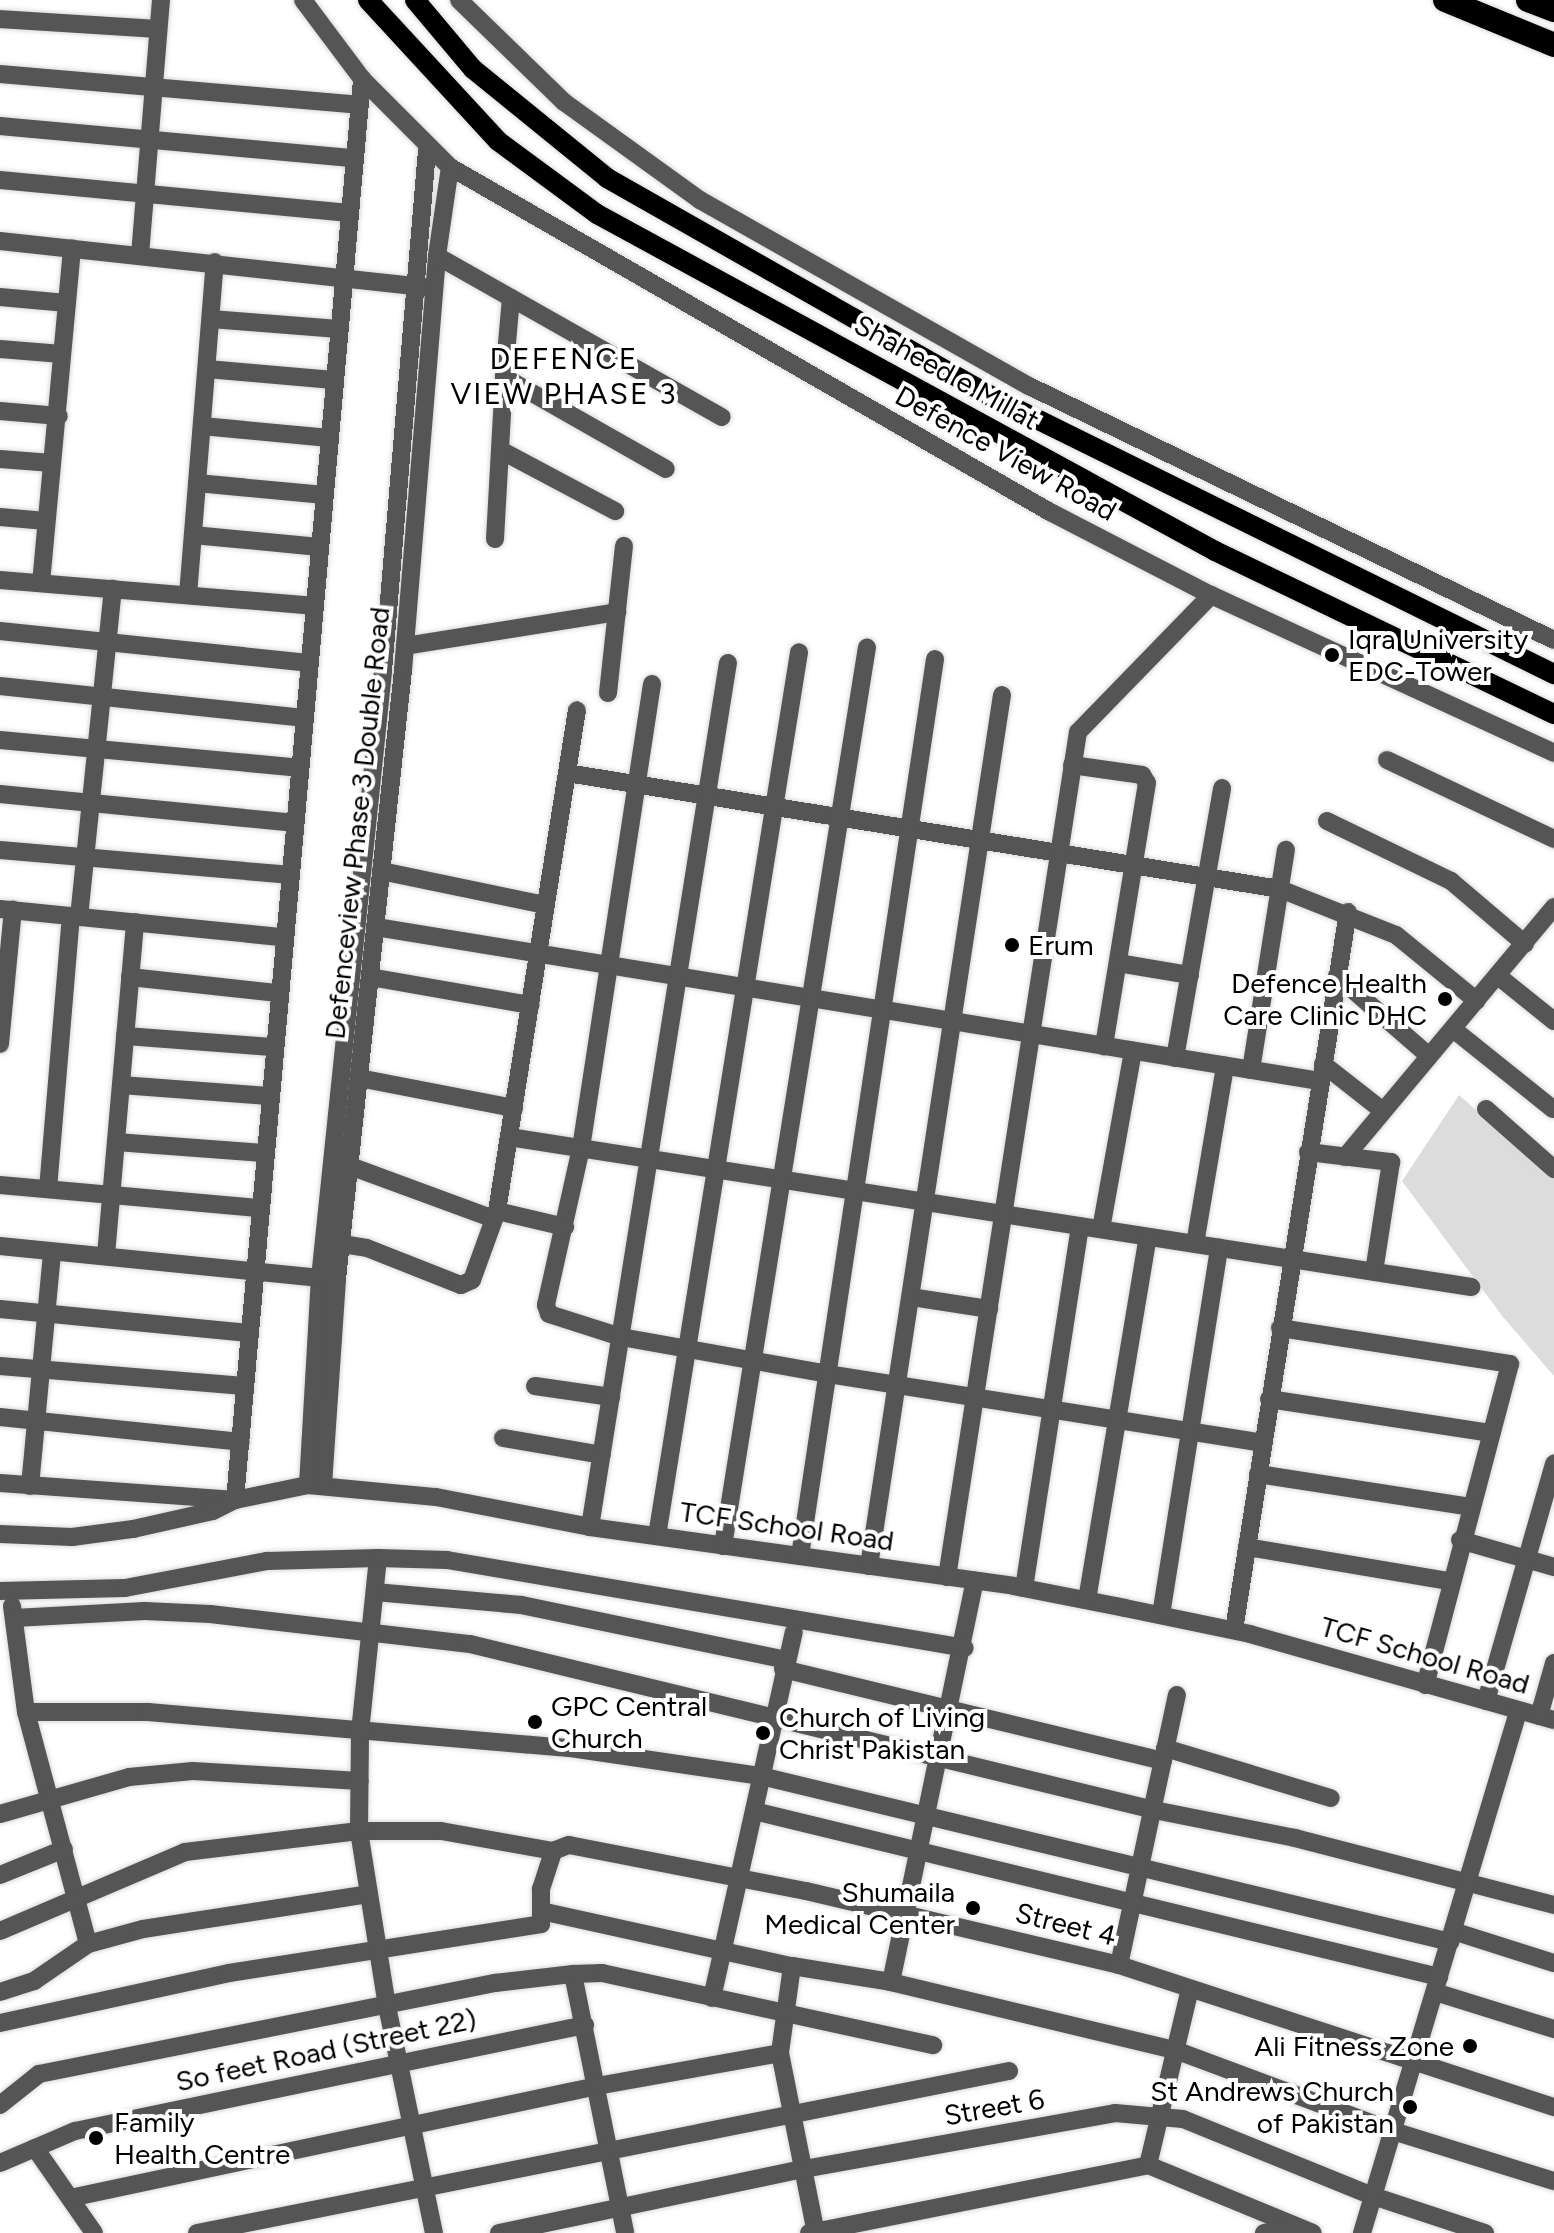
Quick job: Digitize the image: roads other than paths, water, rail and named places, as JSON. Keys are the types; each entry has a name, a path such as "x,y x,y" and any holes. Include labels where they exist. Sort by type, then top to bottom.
{"highway":[{"path":"1445,0 1554,45"},
{"path":"1528,0 1554,10"}],"main road":[{"name":"Shaheed e Millat","path":"368,0 498,141 597,214 1215,551 1554,714"},
{"name":"Shaheed e Millat","path":"415,0 473,69 607,178 992,397 1554,674"}],"street":[{"path":"2,0 0,17 157,29"},
{"path":"140,255 161,0"},
{"name":"Defence View Road","path":"303,0 362,79 427,150 450,167 1050,512 1211,595 1554,753"},
{"path":"459,0 564,102 700,200 1029,386 1554,640"},
{"path":"0,74 154,83 359,105"},
{"path":"0,1534 72,1537 133,1529 203,1514 235,1500 258,1208 362,79"},
{"path":"0,126 354,158"},
{"path":"0,1246 328,1278 345,1155 375,846 427,150"},
{"name":"Defenceview Phase 3 Double Road","path":"315,1485 328,1278 342,1244 345,1155 359,1078 381,871 375,846 405,646 437,256 450,167"},
{"path":"0,180 349,213"},
{"path":"0,241 343,274 415,283 434,289"},
{"path":"41,583 59,416 72,248"},
{"path":"437,256 722,417"},
{"path":"188,595 215,262"},
{"path":"0,297 67,303"},
{"path":"495,539 504,452 504,377 511,298"},
{"path":"211,319 339,329"},
{"path":"0,349 62,354"},
{"path":"207,369 334,380"},
{"path":"504,377 666,469"},
{"path":"0,411 59,416"},
{"path":"202,426 329,438"},
{"path":"504,452 615,511"},
{"path":"0,459 52,463"},
{"path":"197,483 324,495"},
{"path":"0,517 46,521"},
{"path":"193,535 319,547"},
{"path":"608,693 624,546"},
{"path":"0,580 313,606"},
{"path":"48,1189 75,916 85,858 113,589"},
{"path":"947,1577 1078,732 1211,595"},
{"path":"405,646 617,612"},
{"path":"0,631 308,663"},
{"path":"723,1546 867,647"},
{"path":"657,1536 799,652"},
{"path":"800,1556 935,659"},
{"path":"590,1527 728,663"},
{"path":"652,684 581,1148 546,1305 549,1314 554,1320 621,1337 828,1374 1263,1443"},
{"path":"0,686 303,718"},
{"path":"869,1566 1002,695"},
{"path":"342,1244 468,1286 496,1215 577,710"},
{"path":"0,740 299,768"},
{"path":"1387,760 1554,839"},
{"path":"1072,765 1146,778 1104,1047"},
{"path":"567,773 1280,889 1348,912 1396,935 1477,1001"},
{"path":"1175,1058 1222,788"},
{"path":"0,794 294,823"},
{"path":"1327,821 1451,881 1525,944"},
{"path":"0,850 289,875"},
{"path":"1251,1070 1286,850"},
{"path":"381,871 545,905"},
{"path":"1345,1157 1525,944 1548,927 1554,907"},
{"path":"0,1044 6,910 283,937"},
{"path":"1234,1630 1348,912"},
{"path":"106,1255 135,922"},
{"path":"376,927 676,980 1251,1070 1321,1072 1383,1111"},
{"path":"1118,963 1190,975"},
{"path":"1337,976 1429,1056"},
{"path":"1498,976 1554,1021"},
{"path":"130,977 278,993"},
{"path":"370,977 531,1005"},
{"path":"1453,1029 1553,1109"},
{"path":"125,1036 273,1047"},
{"path":"1101,1229 1133,1051"},
{"path":"1195,1244 1225,1066"},
{"path":"359,1078 514,1108"},
{"path":"121,1085 269,1096"},
{"path":"1486,1109 1554,1169"},
{"path":"509,1137 1471,1287"},
{"path":"116,1142 264,1153"},
{"path":"1308,1152 1391,1162 1374,1272"},
{"path":"345,1155 496,1215 565,1227"},
{"path":"0,1185 258,1208"},
{"path":"1024,1588 1080,1226"},
{"path":"1087,1600 1120,1420 1148,1237"},
{"path":"1161,1615 1219,1248"},
{"path":"30,1486 52,1252"},
{"path":"911,1297 989,1309"},
{"path":"0,1309 249,1333"},
{"path":"1280,1328 1510,1364 1449,1581 1425,1685"},
{"path":"0,1366 244,1386"},
{"path":"535,1386 611,1397"},
{"path":"1269,1399 1491,1433"},
{"path":"0,1417 241,1442"},
{"path":"503,1438 602,1455"},
{"path":"1486,1701 1554,1464"},
{"path":"1258,1474 1470,1507"},
{"name":"TCF School Road","path":"0,1483 235,1500 315,1485 436,1497 590,1527 1024,1588 1087,1600 1234,1630 1486,1701 1516,1716 1547,1718"},
{"path":"1460,1540 1527,1556 1554,1567"},
{"path":"1247,1547 1449,1581"},
{"path":"378,1558 360,1732 359,1831 387,2006 434,2233"},
{"path":"88,1944 84,1891 64,1849 9,1644 14,1618 5,1591 144,1586 267,1561 447,1560 965,1648"},
{"path":"891,1982 935,1757 965,1648 975,1581"},
{"path":"375,1592 521,1605 785,1664 950,1709 1164,1754 1331,1798"},
{"path":"14,1618 145,1611 371,1634 527,1656 773,1719 1468,1881 1554,1905"},
{"path":"712,1998 794,1632"},
{"path":"1547,1718 1554,1663"},
{"path":"1119,1965 1177,1695"},
{"path":"26,1712 148,1712 569,1748 761,1776 1451,1936 1554,1963"},
{"path":"1362,2233 1516,1716"},
{"path":"0,1814 51,1796 129,1777 193,1771 360,1781"},
{"path":"754,1811 918,1847 1134,1902 1437,1985 1554,2029"},
{"name":"Street 4","path":"0,1931 84,1891 185,1852 359,1831 441,1831 553,1851 569,1845 740,1878 1119,1965 1554,2107"},
{"path":"0,1875 64,1849"},
{"path":"0,2023 229,1973 541,1924 541,1889 553,1851"},
{"path":"0,1992 34,1981 88,1944 143,1929 368,1894"},
{"path":"541,1911 792,1966 891,1982 1175,2050 1393,2131 1554,2181"},
{"path":"792,1966 780,2053 814,2233 1148,2165 1313,2233"},
{"path":"0,2105 39,2074 495,1983 573,1974 602,1973 712,1998 786,2010 933,2045"},
{"path":"573,1974 625,2233"},
{"path":"1148,2165 1190,1989"},
{"name":"So feet Road (Street 22)","path":"0,2163 75,2131 585,2025"},
{"path":"70,2198 597,2086 780,2053"},
{"path":"197,2233 424,2184 1009,2071"},
{"name":"Street 6","path":"499,2233 621,2210 804,2169 1115,2113 1183,2119 1373,2196 1485,2233"},
{"path":"35,2148 94,2233"},
{"path":"856,2224 882,2233"},
{"path":"1264,2233 1294,2226"}],"place":[{"name":"Iqra University EDC-Tower","path":"1332,655"},
{"name":"Erum","path":"1012,945"},
{"name":"Defence Health Care Clinic DHC","path":"1445,999"},
{"name":"GPC Central Church","path":"535,1722"},
{"name":"Church of Living Christ Pakistan","path":"763,1733"},
{"name":"Shumaila Medical Center","path":"973,1908"},
{"name":"Ali Fitness Zone","path":"1470,2046"},
{"name":"St Andrews Church of Pakistan","path":"1410,2107"},
{"name":"Family Health Centre","path":"96,2138"}],"district":[{"name":"DEFENCE VIEW PHASE 3","path":"564,376"}]}
